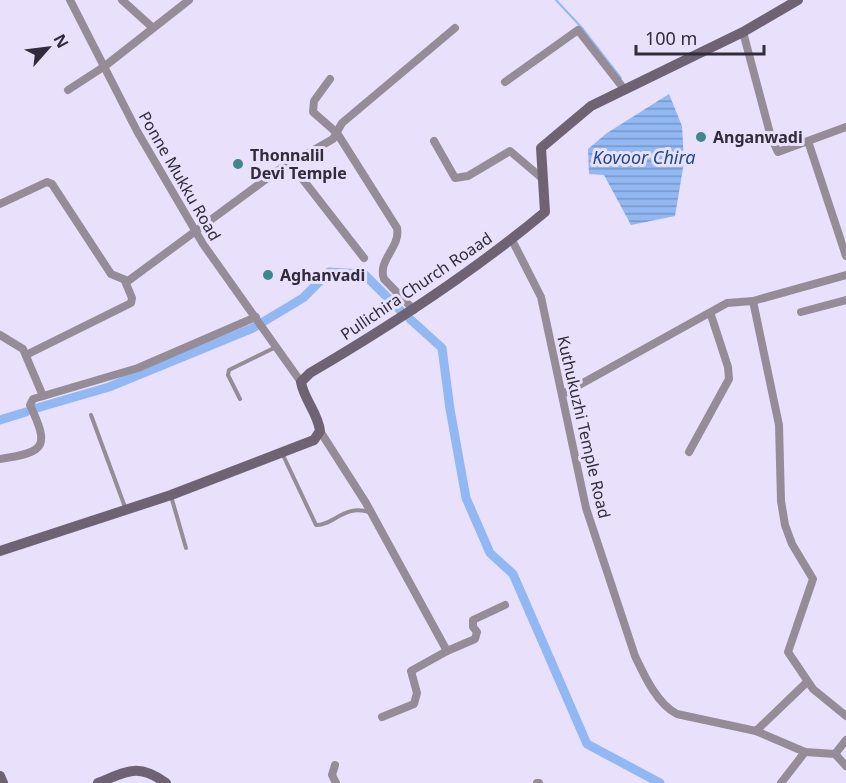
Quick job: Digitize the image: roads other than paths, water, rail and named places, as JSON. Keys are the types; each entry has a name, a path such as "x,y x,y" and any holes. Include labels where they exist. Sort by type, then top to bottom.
{"main road":[{"name":"Pullichira Church Roaad","path":"301,382 310,373 414,310 512,240 545,212 541,148 591,106 742,32 792,2"},
{"path":"0,550 171,495 314,440 320,431 319,420 303,393 301,382"},
{"path":"98,783 120,779 134,769 145,770 166,783"},
{"path":"0,776 3,783"}],"street":[{"name":"Ponne Mukku Road","path":"69,0 137,131 195,230 301,382"},
{"path":"122,0 153,28"},
{"path":"68,90 105,66 189,0"},
{"path":"126,281 163,257 195,230 290,163 309,154 337,133 342,123 455,28"},
{"path":"505,82 578,30 624,89"},
{"path":"742,32 771,137 778,152 846,127"},
{"path":"330,79 314,101 313,112 337,133 397,228 396,240 387,254 381,273 414,310"},
{"path":"434,141 454,178 468,176 510,151 543,180"},
{"path":"808,141 846,256"},
{"path":"290,163 364,258"},
{"path":"0,204 47,182 52,184 111,274 126,281 132,298 131,303 26,355"},
{"name":"Kuthukuzhi Temple Road","path":"512,240 541,297 586,508 635,656 646,678 666,706 676,714 756,731 805,752 835,754"},
{"path":"563,394 711,315 716,308 727,303 753,301 846,274"},
{"path":"801,312 846,300"},
{"path":"753,301 779,425 781,501 785,525 792,544 813,579 788,644 791,660 807,682 846,716"},
{"path":"688,452 727,387 729,379 728,367 711,315"},
{"path":"0,459 15,457 41,445 44,440 30,401 138,368 256,317"},
{"path":"0,335 19,344 43,396"},
{"path":"320,431 371,512 447,651"},
{"path":"382,717 414,704 417,693 411,671 475,639 477,632 473,627 473,620 506,605"},
{"path":"756,731 807,682"},
{"path":"846,740 835,754 846,766"},
{"path":"781,783 805,752"},
{"path":"335,765 332,775 336,783"}],"lane":[{"path":"240,399 228,375 229,370 277,347"},
{"path":"91,415 126,510"},
{"path":"281,453 316,525 322,525 349,511 371,512"},
{"path":"171,495 186,548"}],"water":[{"name":"Kovoor Chira","path":"669,94 682,126 684,162 675,216 631,225 604,175 589,174 588,149 607,133"}],"waterway":[{"path":"556,0 583,29 621,78"},
{"path":"37,408 109,387 253,328 303,298 329,272 364,274 401,311"},
{"path":"410,319 442,348 466,498 490,553 513,574 587,744 660,783"},
{"path":"0,420 26,412"}],"place":[{"name":"Anganwadi","path":"701,137"},
{"name":"Thonnalil Devi Temple","path":"238,164"},
{"name":"Aghanvadi","path":"268,275"}]}
